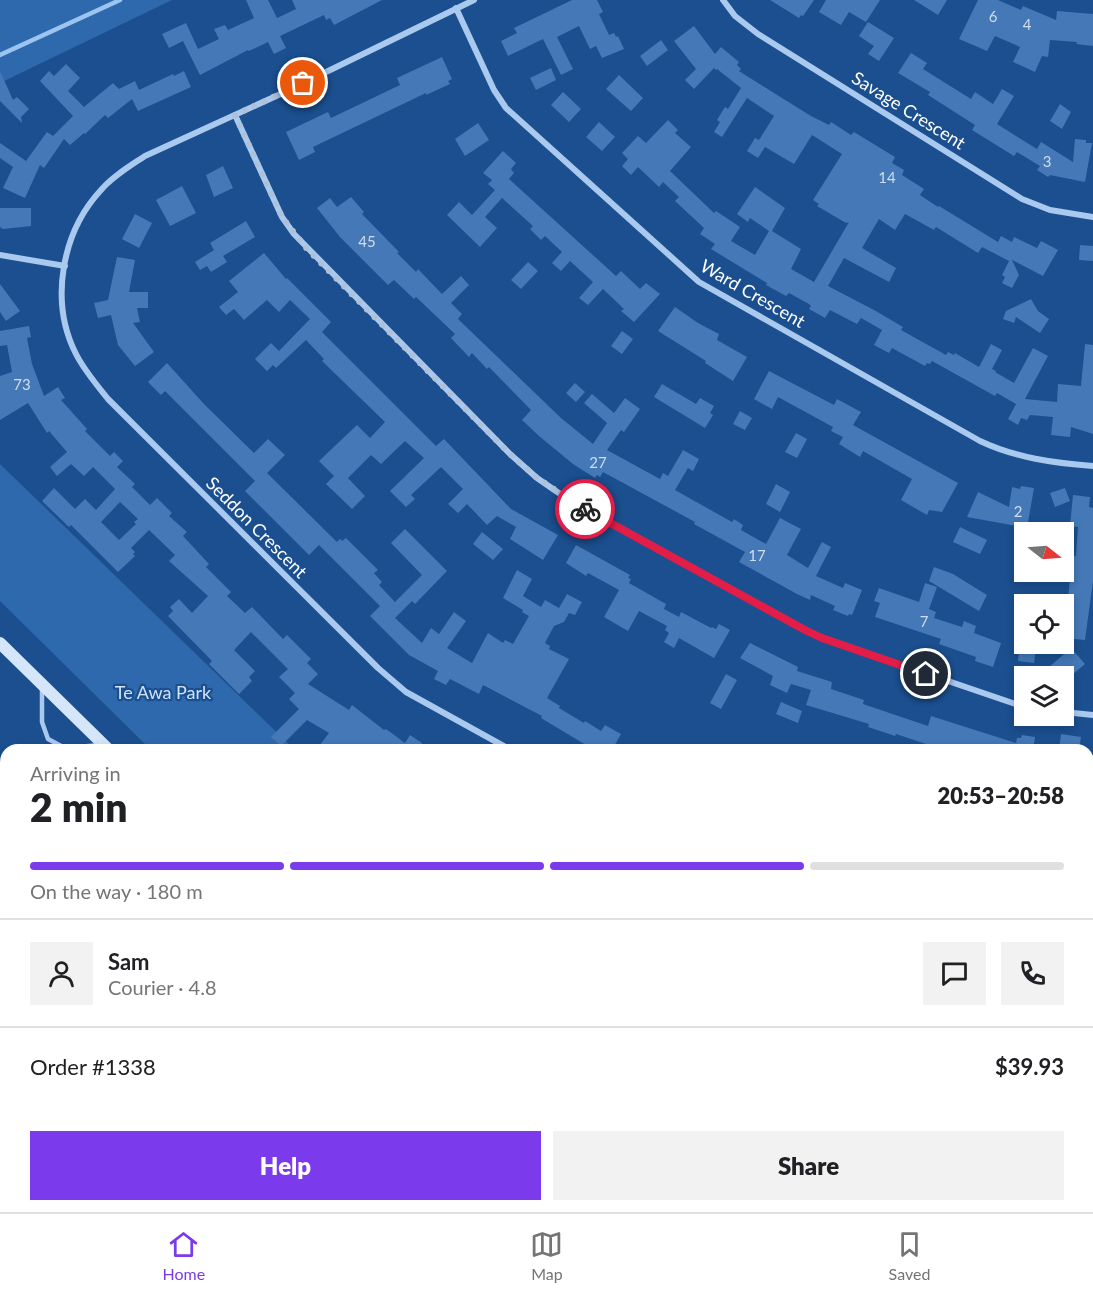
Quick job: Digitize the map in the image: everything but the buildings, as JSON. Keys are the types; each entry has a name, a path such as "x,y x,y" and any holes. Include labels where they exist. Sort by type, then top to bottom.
{"main road":[{"path":"0,643 103,744"}],"street":[{"name":"Seddon Crescent","path":"474,0 145,156 127,168 106,184 82,216 69,248 61,294 68,335 84,369 108,399 378,668 406,692 500,744"},
{"name":"Savage Crescent","path":"723,0 735,16 758,34 1022,199 1050,210 1093,217"},
{"name":"Ward Crescent","path":"456,8 494,90 506,108 699,282 980,441 1013,454 1051,462 1093,466"},
{"path":"235,115 282,217 294,234 510,454 537,478 566,498 632,536 805,630 832,642 1014,704"},
{"path":"0,255 65,266"},
{"path":"1074,713 1093,715"}],"lane":[{"path":"42,684 42,722 48,739 57,744"}],"green space":[{"path":"0,0 172,0 0,83"},
{"name":"Te Awa Park","path":"0,464 289,744 145,744 0,601"}],"waterway":[{"path":"0,55 120,0"}],"way so far":[{"path":"303,83 235,115 282,217 307,249 510,454 537,478 585,509"}],"route":[{"path":"585,509 805,630 926,674"}]}
